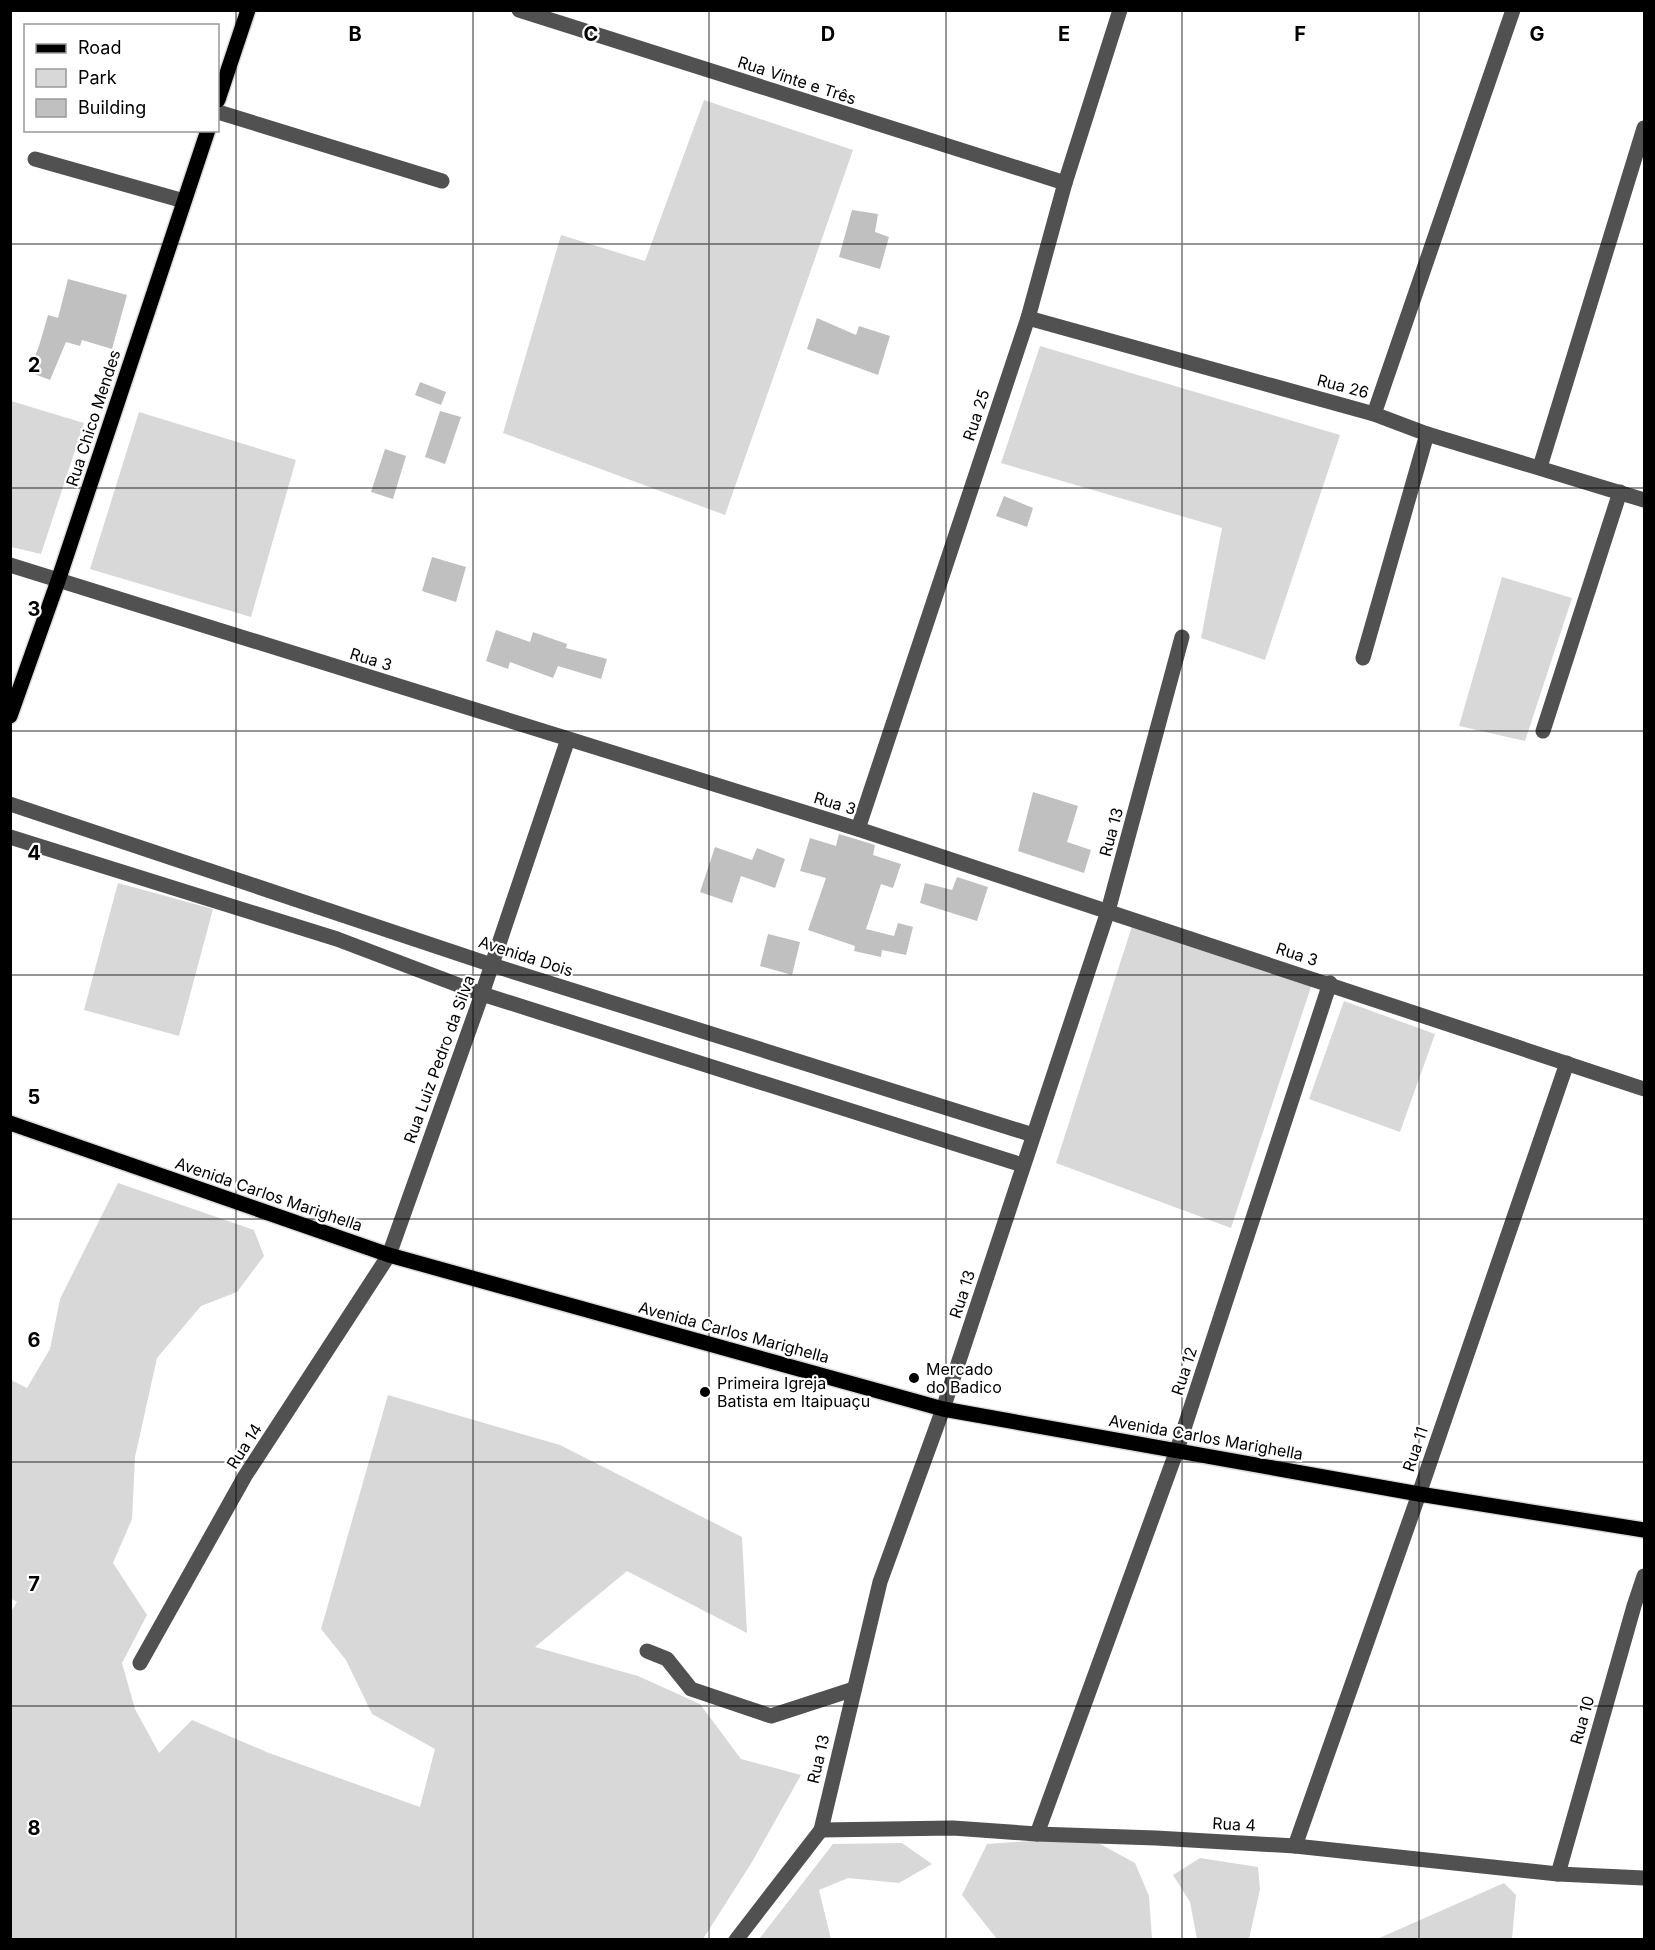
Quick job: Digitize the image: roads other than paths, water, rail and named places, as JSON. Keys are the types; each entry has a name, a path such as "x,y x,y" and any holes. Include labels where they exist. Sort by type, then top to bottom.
{"main road":[{"path":"219,97 248,10"},
{"name":"Rua Chico Mendes","path":"10,716 58,581 207,132"},
{"name":"Avenida Carlos Marighella","path":"10,1123 389,1255 884,1391 943,1410 1419,1494 1644,1530"}],"street":[{"name":"Rua Vinte e Três","path":"519,10 1065,183"},
{"name":"Rua 25","path":"858,829 1028,318 1065,183 1120,10"},
{"path":"1374,414 1513,10"},
{"path":"219,112 442,181"},
{"path":"1540,467 1644,128"},
{"path":"35,159 184,201"},
{"name":"Rua 26","path":"1028,318 1374,414 1427,434 1644,500"},
{"path":"1364,658 1427,434"},
{"path":"1542,731 1620,492"},
{"name":"Rua 3","path":"10,565 858,829 1330,983 1644,1089"},
{"name":"Rua 13","path":"736,1940 821,1830 880,1582 943,1410 1022,1165 1108,911 1182,637"},
{"name":"Rua Luiz Pedro da Silva","path":"389,1255 482,994 568,739"},
{"name":"Avenida Dois","path":"10,804 492,965 1033,1135"},
{"path":"10,837 337,939 482,994 1022,1165"},
{"name":"Rua 12","path":"1037,1834 1177,1450 1330,983"},
{"name":"Rua 11","path":"1294,1846 1419,1494 1567,1063"},
{"name":"Rua 14","path":"140,1663 245,1476 389,1255"},
{"name":"Rua 10","path":"1558,1874 1630,1618 1644,1576"},
{"path":"647,1652 667,1659 691,1689 771,1716 854,1689"},
{"name":"Rua 4","path":"821,1830 953,1828 1294,1846 1558,1874 1644,1878"}],"place":[{"name":"Mercado do Badico","path":"914,1378"},
{"name":"Primeira Igreja Batista em Itaipuaçu","path":"705,1392"}]}
